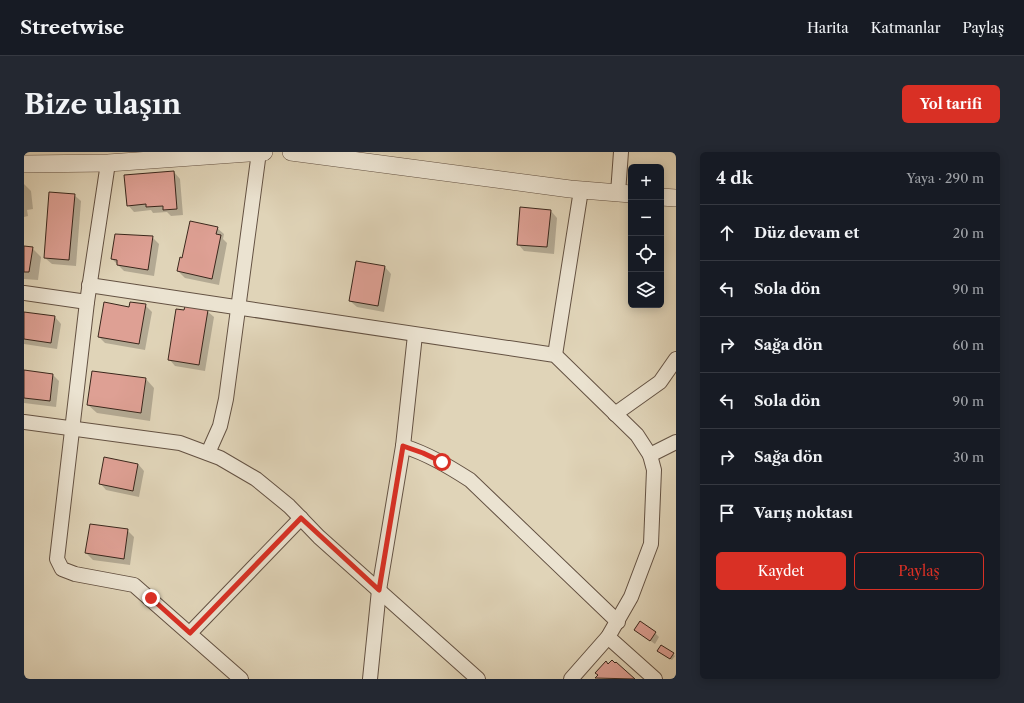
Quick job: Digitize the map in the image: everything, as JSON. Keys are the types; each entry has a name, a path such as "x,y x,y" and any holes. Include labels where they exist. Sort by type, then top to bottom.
{"street":[{"path":"208,453 220,426 226,399 259,152"},
{"path":"24,164 108,163 264,152"},
{"path":"291,152 581,190 625,193 621,152"},
{"path":"108,163 89,285 71,428 57,559 62,569 75,574 134,585 242,679"},
{"path":"555,355 581,190"},
{"path":"664,197 676,198"},
{"path":"89,285 555,355 636,435 650,455 654,470 651,544 631,597 608,637 571,679"},
{"path":"24,293 87,302"},
{"path":"370,679 379,590 403,446 415,335"},
{"path":"615,414 660,382 676,359"},
{"path":"24,422 180,443 220,458 256,479 478,679"},
{"path":"650,455 676,442"},
{"path":"403,446 442,462 470,480 618,622"},
{"path":"190,633 301,518"},
{"path":"608,637 655,679"}],"building":[{"path":"174,171 177,209 163,210 163,206 146,207 146,204 127,206 124,175"},
{"path":"49,192 75,194 69,260 44,258"},
{"path":"520,207 551,210 547,247 517,245"},
{"path":"190,221 218,227 216,234 221,235 212,279 177,271 180,257 182,258"},
{"path":"115,234 153,236 148,270 117,265 117,260 111,259"},
{"path":"24,246 33,247 29,272 24,272"},
{"path":"356,261 385,266 378,306 349,301"},
{"path":"104,302 129,307 130,302 146,304 139,344 98,337"},
{"path":"185,306 208,310 199,365 168,360 176,309 184,310"},
{"path":"24,312 55,316 51,343 24,339"},
{"path":"24,370 53,374 50,401 24,398"},
{"path":"92,371 146,378 141,413 87,405"},
{"path":"104,457 138,464 133,491 99,484"},
{"path":"90,524 128,529 124,559 85,553"},
{"path":"640,621 656,632 650,641 634,630"},
{"path":"661,645 674,653 670,659 657,651"},
{"path":"612,660 635,679 595,678 598,675 595,673 606,661 608,664"}],"route":[{"path":"151,598 190,633 301,518 319,537 379,590 403,446 442,462"}]}
